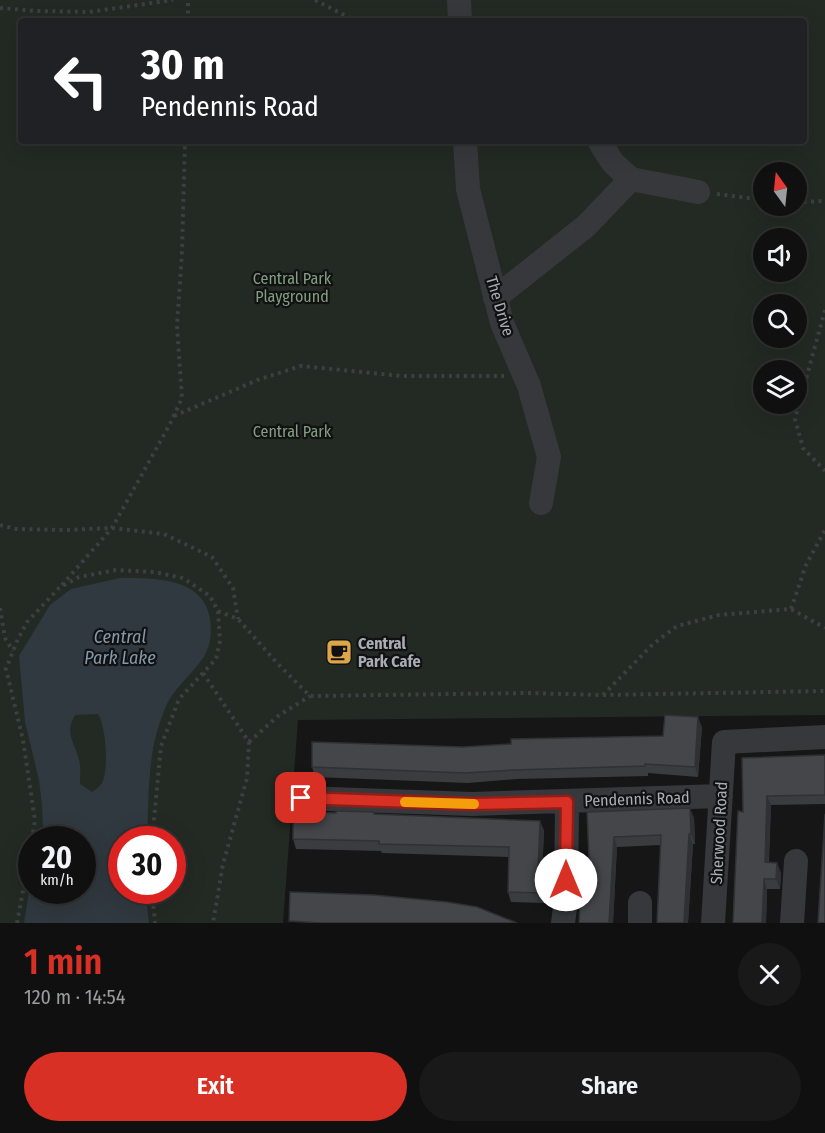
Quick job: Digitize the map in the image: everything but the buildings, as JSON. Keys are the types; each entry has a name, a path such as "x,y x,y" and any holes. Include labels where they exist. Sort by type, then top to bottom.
{"street":[{"name":"The Drive","path":"465,144 468,189 495,298 502,323 525,376 541,423 549,457 541,503"},
{"path":"601,144 613,163 631,179 698,192"},
{"path":"495,298 586,226 631,179"},
{"name":"Sherwood Road","path":"713,923 724,742 825,737"},
{"name":"Pendennis Road","path":"301,798 471,804 721,796"},
{"path":"563,923 566,900 567,802"},
{"path":"792,923 796,861"}],"path":[{"path":"0,8 89,12 173,0"},
{"path":"188,18 189,0"},
{"path":"315,0 350,18"},
{"path":"34,826 22,740 6,669 27,622 112,528 182,398 177,326 185,144"},
{"path":"698,192 753,199"},
{"path":"807,202 825,201"},
{"path":"825,310 795,419 803,448 825,471"},
{"path":"174,416 249,384 301,366 401,376 525,376"},
{"path":"0,525 16,529 112,528 164,534 212,557 233,588 238,619"},
{"path":"791,609 806,565 825,530"},
{"path":"59,588 79,577 116,570 154,572 183,578 210,597 218,611 220,641 216,659 179,699 161,746 153,826"},
{"path":"0,608 5,638 13,651"},
{"path":"603,695 653,644 677,626 719,615 791,609 825,628"},
{"path":"218,611 238,619 310,696"},
{"path":"203,673 249,742 246,778 223,864 213,923"},
{"path":"249,742 278,716 310,696 526,693 603,695 825,691"},
{"path":"17,923 20,904"},
{"path":"153,904 155,923"}],"green space":[{"name":"Central Park","path":"0,0 825,0 825,715 298,720 283,923 0,923"}],"water":[{"name":"Central Park Lake","path":"120,578 147,578 188,588 206,605 211,629 208,648 199,663 169,700 156,736 149,780 147,826 108,826 108,904 147,904 149,923 24,923 27,904 96,904 96,826 43,826 39,780 25,722 19,656 50,605 71,589","holes":["98,714 103,728 106,759 104,777 102,783 92,792 80,784 80,763 70,728 75,715"]}],"slow traffic":[{"path":"405,802 474,804"}],"place":[{"name":"Central Park Cafe","path":"339,652"}],"route":[{"path":"301,798 471,804 567,802 566,880"}],"park label":[{"name":"Central Park Playground","path":"292,287"}]}
